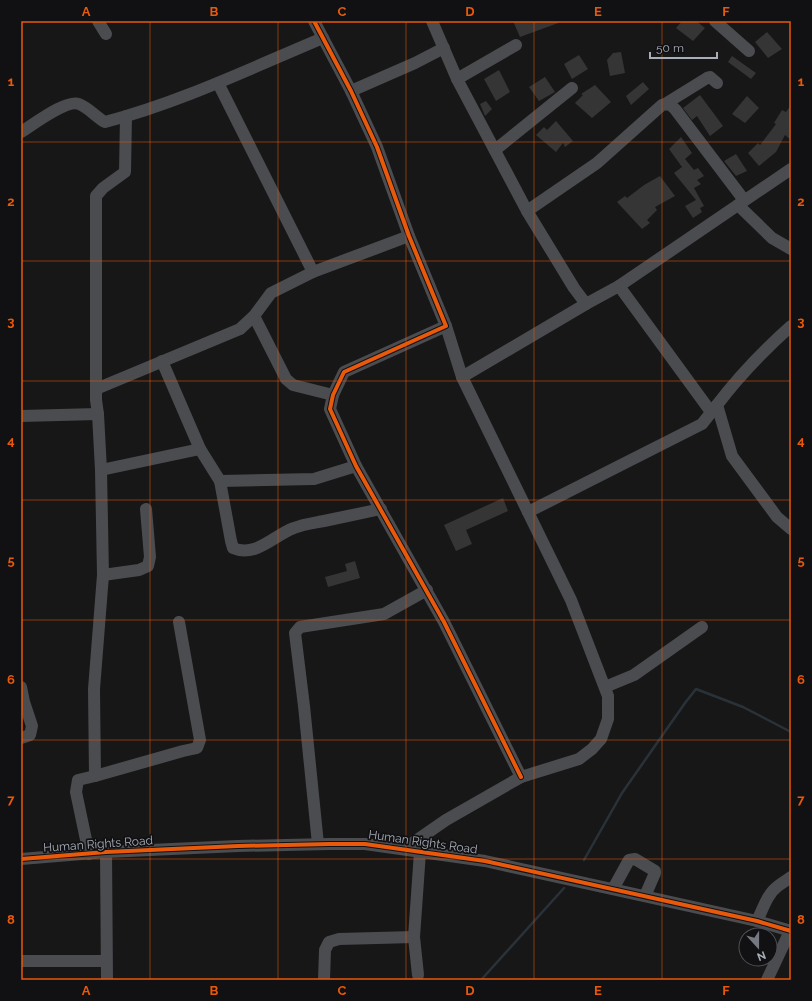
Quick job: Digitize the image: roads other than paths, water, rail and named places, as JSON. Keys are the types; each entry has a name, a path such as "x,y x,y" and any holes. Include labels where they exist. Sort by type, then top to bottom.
{"street":[{"path":"98,21 106,34"},
{"path":"314,21 351,92 377,147 409,236 446,326 462,377 571,600 608,696 608,719 601,739 592,749 579,759 521,777 446,820 404,849"},
{"path":"432,21 457,79 527,211 574,288 586,304"},
{"path":"715,21 749,50"},
{"path":"21,132 63,106 73,103 80,104 98,118 106,122 126,116 218,83 323,38"},
{"path":"457,79 516,45"},
{"path":"351,92 416,63 444,48"},
{"path":"527,211 597,163 662,105 707,78 710,77 717,84"},
{"path":"218,83 313,272"},
{"path":"495,150 572,88"},
{"path":"665,104 669,104 675,109 741,202 772,238 791,250"},
{"path":"95,776 94,689 103,575 101,470 96,400 96,196 103,188 125,172 126,116"},
{"path":"462,377 619,286 791,168"},
{"path":"96,390 240,329 254,316 271,293 313,272 409,236"},
{"path":"619,286 714,409 732,456 777,517 791,529"},
{"path":"254,316 286,379 293,385 332,394"},
{"path":"446,326 344,372 332,394 330,409 356,466 444,622 521,777"},
{"path":"528,512 702,424 736,381 768,347 791,326"},
{"path":"162,361 200,449 220,481 233,548 241,552 250,550 268,543 282,533 295,527 381,509"},
{"path":"21,416 98,414"},
{"path":"101,470 200,449"},
{"path":"220,481 314,479 356,466"},
{"path":"103,575 139,570 148,566 150,557 146,509"},
{"path":"318,844 295,633 300,627 384,614 427,590"},
{"path":"89,854 76,792 78,780 183,750 197,748 200,740 179,622"},
{"path":"605,687 634,675 702,627"},
{"path":"21,687 32,726 30,735 21,738"},
{"name":"Human Rights Road","path":"21,859 106,852 230,846 365,844 486,861 758,921 790,931"},
{"path":"106,852 107,980"},
{"path":"418,975 414,937 420,852"},
{"path":"613,889 629,860 635,859 655,871 645,896"},
{"path":"758,921 766,901 772,892 777,886 791,877"},
{"path":"767,980 790,931"},
{"path":"324,980 325,950 329,942 338,939 414,937"},
{"path":"21,961 106,961"}],"waterway":[{"path":"584,860 622,793 696,689 743,707 791,732"},
{"path":"481,980 564,888"}]}
